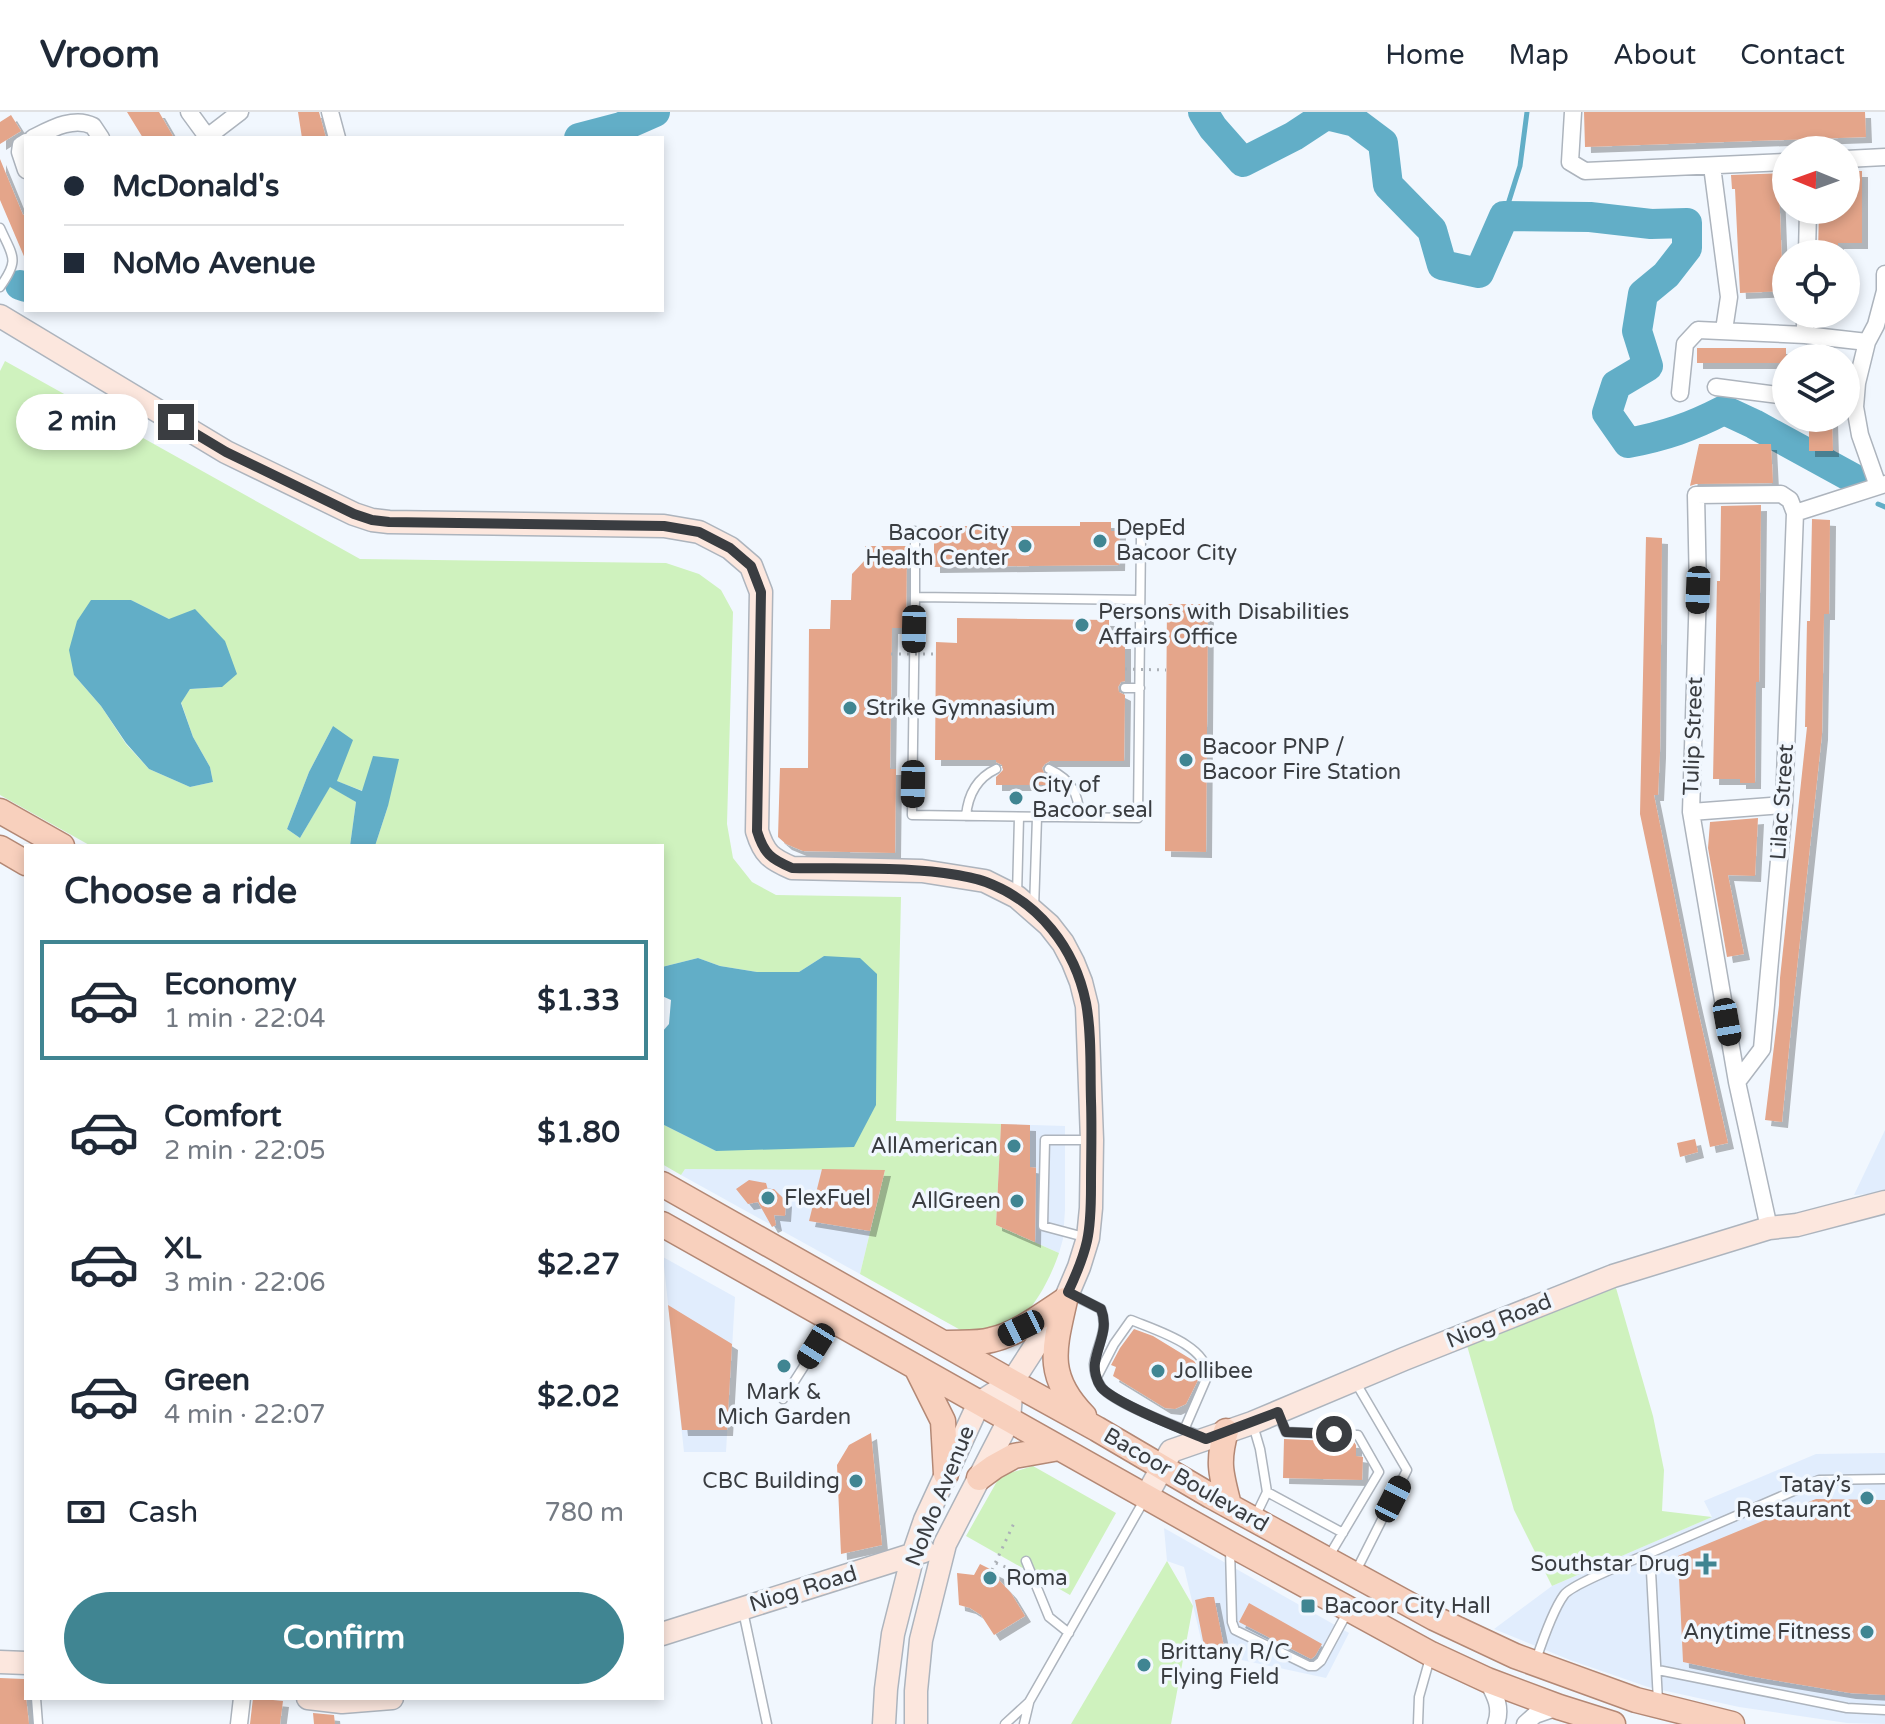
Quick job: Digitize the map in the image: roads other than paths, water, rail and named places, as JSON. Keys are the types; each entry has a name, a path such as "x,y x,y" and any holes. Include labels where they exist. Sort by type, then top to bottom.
{"main road":[{"path":"0,811 58,844"},
{"path":"0,848 24,862"},
{"name":"Bacoor Boulevard","path":"664,1185 1254,1520 1434,1618 1534,1663 1636,1700 1657,1715 1732,1724"},
{"name":"Bacoor Boulevard","path":"664,1225 1431,1654 1487,1680 1613,1724"},
{"path":"945,1343 987,1341 1002,1337 1021,1328 1067,1296"},
{"path":"1067,1296 1055,1345 1057,1367 1070,1401 1097,1429"},
{"path":"916,1367 943,1421 946,1474"},
{"path":"1216,1435 1229,1505"},
{"path":"979,1478 1014,1456 1059,1448"}],"street":[{"path":"189,112 206,136"},
{"path":"210,136 240,112"},
{"path":"330,112 336,136"},
{"path":"1573,112 1570,162 1585,171 1772,163"},
{"path":"38,136 79,121 93,126 100,136"},
{"path":"24,143 20,152 24,164"},
{"path":"1860,158 1885,157"},
{"path":"1712,166 1729,297 1724,330"},
{"path":"1860,371 1885,291 1885,274"},
{"name":"NoMo Avenue","path":"0,316 226,452 372,520 664,526 699,532 730,548 751,566 761,592 757,831 762,846 772,859 792,868 908,870 985,881 1026,903 1063,943 1081,982 1087,1006 1092,1140 1088,1238 1067,1296 1012,1382 979,1403 925,1520 893,1634 884,1724"},
{"path":"1805,328 1805,335"},
{"path":"1680,393 1685,344 1698,330 1805,335 1867,342"},
{"path":"1716,387 1772,394"},
{"path":"1795,513 1882,485 1859,432"},
{"name":"Tulip Street","path":"1769,1228 1737,1082 1691,812 1698,590 1696,495 1781,494 1790,500 1795,513"},
{"name":"Lilac Street","path":"1737,1082 1762,1049 1784,805 1795,513"},
{"path":"1691,812 1784,805"},
{"name":"Niog Road","path":"1146,1497 1171,1451 1252,1423 1613,1276 1769,1228 1797,1225 1885,1202"},
{"name":"NoMo Avenue","path":"916,1724 921,1640 945,1544 1009,1420 1012,1382"},
{"name":"Niog Road","path":"664,1633 945,1544"},
{"path":"0,1662 24,1663"},
{"path":"1487,1680 1498,1701 1496,1724"},
{"path":"239,1724 242,1700"},
{"path":"325,1700 367,1700"},
{"path":"1525,1724 1535,1715 1559,1707"}],"lane":[{"path":"0,228 13,257 13,268 0,287"},
{"path":"915,531 912,815 1019,817 1138,818 1141,535"},
{"path":"915,597 1140,600"},
{"path":"1125,688 1140,688"},
{"path":"966,816 973,789 986,774 996,769"},
{"path":"1049,769 1062,775 1075,790 1080,817"},
{"path":"1019,817 1026,903"},
{"path":"1026,903 1037,817"},
{"path":"1088,1238 1043,1226 1045,1140 1092,1140"},
{"path":"1067,1296 1101,1309 1105,1329 1094,1364 1096,1378 1104,1390 1184,1430 1216,1435"},
{"path":"783,1399 833,1320"},
{"path":"1096,1378 1131,1320 1194,1350 1205,1361 1208,1370 1184,1430"},
{"path":"1354,1380 1407,1470 1354,1575"},
{"path":"1278,1412 1286,1432 1358,1435 1379,1472 1326,1560"},
{"path":"1252,1423 1267,1492 1254,1520"},
{"path":"1534,1663 1565,1593 1819,1480 1885,1479"},
{"path":"1267,1492 1343,1533"},
{"path":"1024,1724 1029,1702 1146,1497"},
{"path":"1230,1544 1232,1622 1235,1630 1309,1666 1315,1666 1321,1661 1348,1610"},
{"path":"1650,1553 1658,1670 1657,1715"},
{"path":"1026,1561 1049,1617 1069,1633"},
{"path":"743,1608 767,1724"},
{"path":"1418,1724 1419,1697 1431,1654"},
{"path":"1658,1670 1847,1708 1885,1710"},
{"path":"36,1700 38,1724"},
{"path":"1005,1724 1029,1702"}],"water":[{"path":"91,600 131,600 169,619 195,609 225,641 237,674 222,687 190,689 181,703 193,737 210,767 213,782 190,787 149,769 74,675 69,650 77,621"},
{"path":"333,726 353,740 337,781 362,791 373,756 399,759 376,844 350,844 356,802 330,787 300,838 287,829 309,772"},
{"path":"824,956 860,958 877,974 876,1105 854,1147 716,1151 664,1125 664,1030 669,1024 671,1000 664,997 664,966 698,958 720,966 757,972 799,972"}],"waterway":[{"path":"587,136 621,127 655,112"},
{"path":"1203,112 1243,162 1294,136 1326,115 1355,122 1383,143 1388,185 1432,230 1442,265 1479,273 1504,216 1687,223 1687,248 1666,275 1643,294 1637,331 1648,366 1616,385 1607,413 1628,443 1678,430 1724,410 1860,482"},
{"path":"1503,220 1520,166 1527,112"},
{"path":"20,285 24,286"},
{"path":"1878,504 1885,507"}],"place":[{"name":"DepEd Bacoor City","path":"1100,541"},
{"name":"Bacoor City Health Center","path":"1025,546"},
{"name":"Persons with Disabilities Affairs Office","path":"1082,625"},
{"name":"Strike Gymnasium","path":"850,708"},
{"name":"Bacoor PNP / Bacoor Fire Station","path":"1186,760"},
{"name":"City of Bacoor seal","path":"1016,798"},
{"name":"AllAmerican","path":"1014,1146"},
{"name":"FlexFuel","path":"768,1198"},
{"name":"AllGreen","path":"1017,1201"},
{"name":"Mark & Mich Garden","path":"784,1366"},
{"name":"Jollibee","path":"1158,1371"},
{"name":"CBC Building","path":"856,1481"},
{"name":"Tatay’s Restaurant","path":"1867,1498"},
{"name":"Southstar Drug","path":"1706,1564"},
{"name":"Roma","path":"990,1578"},
{"name":"Bacoor City Hall","path":"1308,1606"},
{"name":"Anytime Fitness","path":"1867,1632"},
{"name":"Brittany R/C Flying Field","path":"1144,1665"}]}
